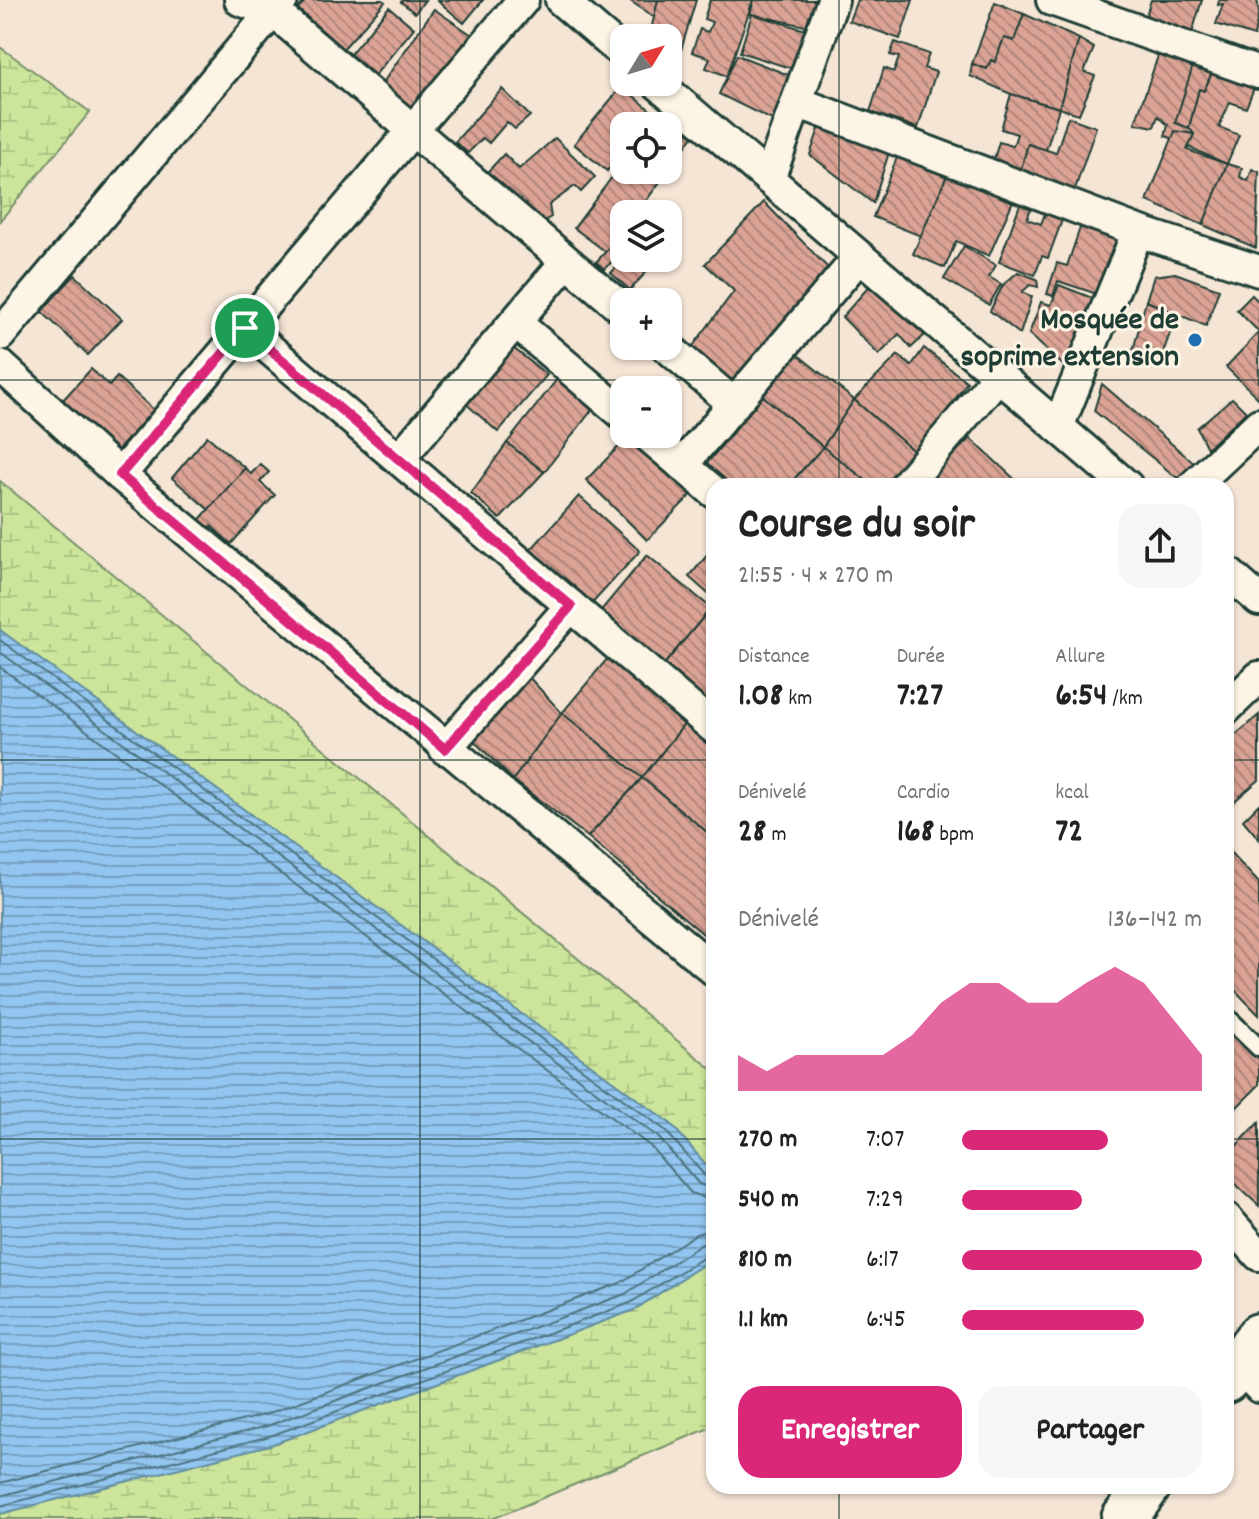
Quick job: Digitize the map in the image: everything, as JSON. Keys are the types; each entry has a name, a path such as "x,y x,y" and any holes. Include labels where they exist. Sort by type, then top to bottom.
{"main road":[{"path":"1124,1519 1142,1494"}],"street":[{"path":"240,0 278,6 412,130 610,298"},
{"path":"120,475 523,0"},
{"path":"561,0 610,42"},
{"path":"769,179 833,0"},
{"path":"1052,0 1259,73"},
{"path":"0,335 278,6"},
{"path":"672,96 1118,478"},
{"path":"797,102 1138,231 1259,271"},
{"path":"1058,427 1138,231"},
{"path":"682,465 859,257"},
{"path":"399,459 566,262"},
{"path":"515,322 610,403"},
{"path":"245,328 571,606 706,716"},
{"path":"682,360 734,404"},
{"path":"0,365 120,475 706,963"},
{"path":"912,478 998,376"},
{"path":"1202,478 1259,424"},
{"path":"662,448 706,485"},
{"path":"1234,578 1259,600"},
{"path":"445,749 571,606"},
{"path":"1234,701 1259,677"},
{"path":"1234,1227 1259,1255"}],"lane":[{"path":"1234,1024 1259,1048"}],"green space":[{"path":"0,47 90,112 0,221"},
{"path":"0,481 706,1064 706,1165 671,1124 0,630"},
{"path":"706,1262 706,1429 492,1519 0,1519 0,1514 273,1444 634,1310"}],"water":[{"path":"0,630 671,1124 706,1165 706,1263 634,1310 273,1444 0,1514"}],"building":[{"path":"306,0 385,2 343,49 298,9"},
{"path":"425,0 415,13 401,2"},
{"path":"437,0 483,0 464,23"},
{"path":"629,0 658,0 654,17"},
{"path":"658,0 696,0 682,47 682,24 652,24"},
{"path":"710,0 753,0 727,76 706,68 710,58 692,52 700,29 708,32 712,22 704,19"},
{"path":"754,0 822,0 815,28 750,14"},
{"path":"857,0 913,0 900,39 849,21"},
{"path":"1151,0 1202,0 1192,33 1146,16"},
{"path":"1219,0 1257,0 1259,11 1254,36 1216,24 1223,4 1218,5"},
{"path":"995,2 1024,14 1014,41 1004,38 995,62 991,60 987,69 972,64"},
{"path":"389,7 414,28 375,75 350,54"},
{"path":"434,9 472,35 420,111 397,103 382,84"},
{"path":"752,14 809,31 793,69 740,52"},
{"path":"1024,14 1079,39 1059,108 1011,94 970,76 972,64 987,69 991,60 995,62 1004,38 1014,41"},
{"path":"1079,39 1094,48 1084,72 1095,76 1079,114 1059,108"},
{"path":"895,42 929,54 924,68 936,72 918,128 870,112 884,68 894,72 899,57 890,55"},
{"path":"1159,53 1217,74 1202,116 1193,113 1191,122 1200,125 1194,145 1165,136 1168,125 1158,116 1154,127 1135,123"},
{"path":"737,55 799,79 778,123 719,94"},
{"path":"1195,59 1215,66 1204,91 1199,89 1189,128 1175,123"},
{"path":"1215,66 1256,83 1246,108 1230,102 1219,127 1239,135 1227,164 1188,147 1194,134 1189,128 1199,89 1204,91"},
{"path":"502,89 530,116 515,129 507,122 489,143 483,138 468,153 455,142"},
{"path":"1011,94 1059,108 1046,150 1028,144 1019,177 991,169 999,142 1013,146 1017,134 1001,129"},
{"path":"614,96 634,96 653,112 610,112 610,167 607,171 574,144"},
{"path":"1068,117 1096,127 1072,198 1019,177 1028,144 1056,153"},
{"path":"821,123 891,146 873,203 810,155"},
{"path":"682,128 693,136 682,151"},
{"path":"1175,131 1194,134 1187,150 1227,164 1203,225 1147,201"},
{"path":"555,138 595,177 581,192 575,186 549,205 551,217 537,225 482,178 504,154 519,169"},
{"path":"900,150 948,173 921,236 873,217"},
{"path":"1227,164 1242,168 1240,177 1248,181 1252,169 1259,172 1256,248 1203,225"},
{"path":"948,173 1013,201 989,256 956,241 945,268 913,254"},
{"path":"610,180 610,184 658,184 647,200 610,200 610,248 606,252 574,228"},
{"path":"1023,196 1034,200 1027,219 1041,224 1048,206 1065,212 1048,258 1042,256 1035,275 999,262"},
{"path":"764,202 829,269 730,385 690,350 734,291 705,264"},
{"path":"1075,212 1125,228 1103,296 1058,281 1053,296 1047,294 1057,263 1067,266 1081,225 1071,222"},
{"path":"964,246 996,265 989,277 1001,284 989,305 944,279"},
{"path":"610,247 610,264 604,269 596,262"},
{"path":"612,272 646,272 632,288"},
{"path":"1018,272 1037,279 1038,287 1030,285 1022,292 1032,297 1020,334 990,311 1003,285"},
{"path":"1175,273 1219,289 1206,326 1146,301 1154,276"},
{"path":"75,275 122,319 88,355 41,311"},
{"path":"873,282 929,331 911,348 899,334 879,355 842,317"},
{"path":"1059,285 1095,299 1076,377 1029,334 1041,302 1051,305"},
{"path":"1252,295 1259,302 1259,332 1237,310"},
{"path":"1146,301 1177,314 1157,369 1130,362"},
{"path":"1259,332 1259,399 1226,367"},
{"path":"512,347 547,375 498,432 464,402"},
{"path":"924,348 967,382 917,454 854,400 898,355 911,366"},
{"path":"797,354 854,400 823,447 763,396"},
{"path":"91,369 109,386 117,377 154,410 118,450 62,401"},
{"path":"558,378 595,406 544,472 507,443"},
{"path":"1102,384 1202,470 1193,478 1177,478 1094,411"},
{"path":"763,396 823,447 795,478 722,478 707,463"},
{"path":"1232,398 1246,412 1207,448 1197,428"},
{"path":"854,400 917,454 895,478 863,478 823,447"},
{"path":"207,436 245,468 209,510 172,478"},
{"path":"970,438 1013,478 935,478 932,476"},
{"path":"507,443 544,472 500,519 471,493"},
{"path":"823,447 863,478 795,478"},
{"path":"617,448 651,448 695,491 647,540 586,480"},
{"path":"260,464 269,472 260,482 275,495 231,544 211,526 205,534 195,525 245,468 251,474"},
{"path":"579,496 640,551 587,609 527,554"},
{"path":"647,555 706,604 706,614 662,667 598,614"},
{"path":"706,557 706,592 689,577"},
{"path":"706,614 706,702 662,667"},
{"path":"607,659 690,717 642,778 562,713"},
{"path":"527,675 562,713 513,780 473,740"},
{"path":"562,713 642,778 588,837 513,780"},
{"path":"1259,715 1259,780 1234,801 1234,736"},
{"path":"690,717 706,732 706,831 642,778"},
{"path":"642,778 706,831 706,936 588,837"},
{"path":"1259,804 1259,839 1243,820"},
{"path":"1234,856 1259,883 1259,1015 1234,989"},
{"path":"1234,1029 1259,1054 1259,1085 1234,1110"},
{"path":"1259,1122 1259,1206 1234,1183 1234,1149"}],"place":[{"name":"Mosquée de soprime extension","path":"1195,340"}],"route":[{"path":"245,328 571,606 445,749 120,475 245,328"}]}
